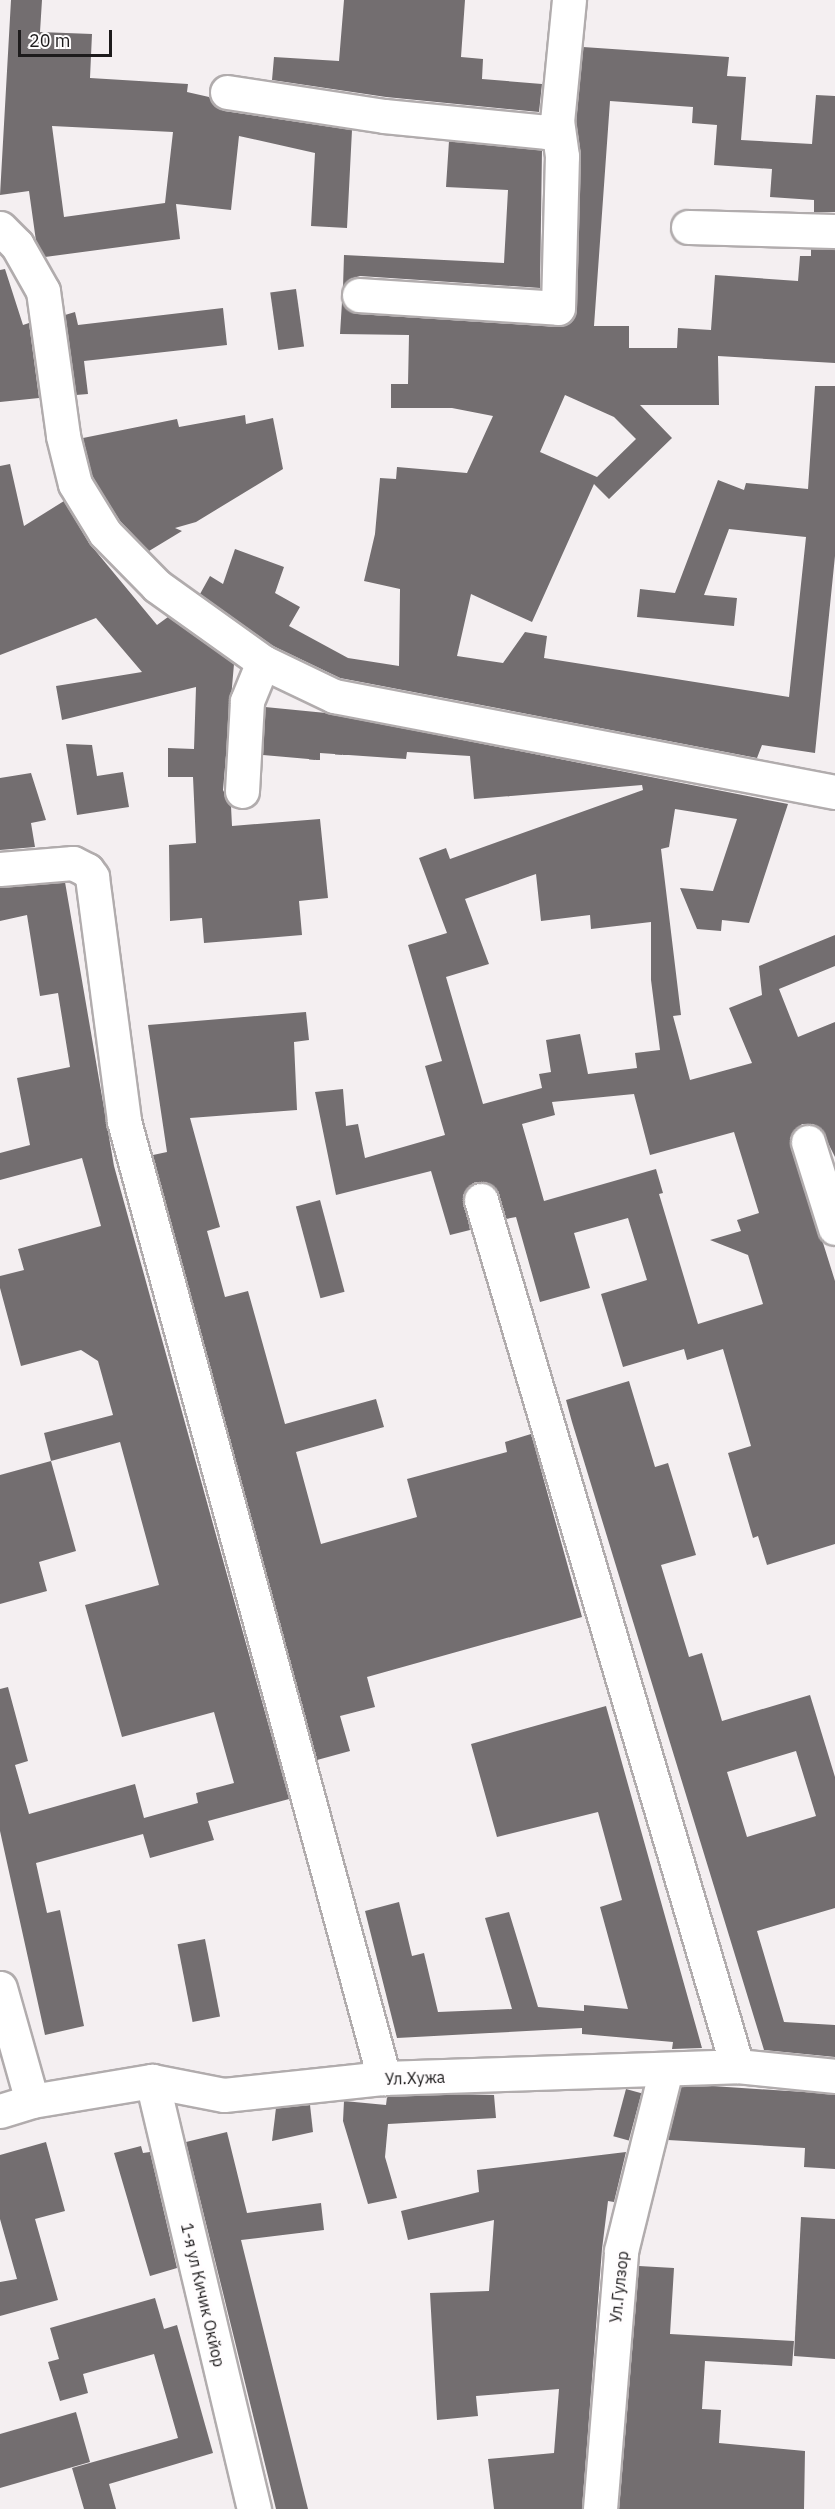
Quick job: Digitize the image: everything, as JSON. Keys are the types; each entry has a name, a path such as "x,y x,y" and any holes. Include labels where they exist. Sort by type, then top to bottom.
{"street":[{"path":"358,295 558,308 562,156 557,122 569,0"},
{"path":"227,92 384,116 535,131 547,132 557,122"},
{"path":"688,227 835,231"},
{"path":"0,228 17,245 43,291 63,436 75,484 105,533 157,586 264,662 334,696 835,792"},
{"path":"242,791 247,701 264,662"},
{"path":"0,869 73,863 87,870 92,877 124,1121 384,2078"},
{"path":"808,1142 835,1228"},
{"path":"480,1200 737,2066"},
{"path":"0,1989 32,2101"},
{"name":"Ул.Хужа","path":"0,2111 32,2101 152,2081 224,2095 384,2078 737,2066 835,2076"},
{"name":"Ул.Гулзор","path":"600,2509 621,2251 666,2069"},
{"name":"1-я ул Кичик Окйор","path":"152,2081 254,2509"}],"building":[{"path":"11,0 42,0 40,32 92,34 90,78 188,84 187,92 209,97 215,106 224,111 352,130 347,228 311,226 315,153 239,136 231,210 176,204 180,239 45,257 36,241 29,191 0,195","holes":["52,126 173,132 165,203 64,217"]},
{"path":"344,0 465,0 461,57 483,59 482,79 542,84 539,112 386,97 272,80 274,57 339,61"},
{"path":"583,47 729,57 727,76 746,77 741,140 812,144 816,95 835,96 835,212 814,212 814,200 770,197 772,169 714,165 717,125 692,123 693,107 610,101 594,326 629,326 629,348 677,348 678,328 711,330 715,275 798,281 800,256 811,256 811,249 835,250 835,363 718,356 719,405 640,405 672,438 609,499 594,484 532,622 471,594 457,656 503,663 525,632 547,636 544,658 789,697 806,537 729,529 704,595 737,598 734,626 637,617 640,589 675,593 718,480 744,490 746,483 808,489 815,386 835,386 835,556 815,753 762,745 757,758 340,678 273,646 200,594 210,576 223,584 235,549 284,567 275,593 300,607 289,626 348,658 399,666 400,589 364,581 375,534 380,478 396,479 397,467 467,473 493,416 452,408 391,408 391,384 408,384 409,335 340,334 342,302 348,310 358,314 557,327 573,318 581,156 576,122","holes":["565,395 614,417 636,439 597,477 540,452"]},
{"path":"449,141 542,150 540,288 360,276 350,279 343,287 344,255 504,263 508,190 446,187"},
{"path":"5,269 23,325 29,323 39,398 0,402 0,270"},
{"path":"296,289 304,346 278,350 270,293"},
{"path":"223,308 227,345 84,361 88,394 76,395 65,315 75,312 78,325"},
{"path":"245,415 246,424 273,418 283,469 196,522 175,528 182,531 149,551 120,521 92,477 83,438 177,419 179,427"},
{"path":"10,464 24,526 64,501 89,543 157,625 168,617 234,664 223,790 231,806 232,826 320,819 328,898 299,901 302,935 204,943 202,918 170,921 169,845 196,843 193,777 168,777 168,748 194,749 196,687 62,720 56,686 142,672 96,618 0,655 0,466"},
{"path":"265,707 326,713 788,804 749,923 722,920 721,931 697,929 680,888 713,891 737,819 675,809 669,847 661,849 681,1015 673,1016 690,1080 752,1063 729,1008 762,995 759,966 835,935 835,966 779,989 798,1037 835,1022 835,1157 821,1129 813,1124 802,1124 790,1138 835,1281 835,1544 767,1565 758,1536 753,1538 728,1453 751,1446 723,1349 687,1360 684,1349 623,1367 601,1294 647,1280 628,1218 574,1233 590,1288 540,1302 516,1217 506,1219 499,1194 486,1182 475,1182 463,1195 470,1230 450,1235 431,1171 336,1195 315,1092 343,1089 346,1126 358,1124 365,1158 445,1135 425,1066 442,1061 408,945 447,933 419,858 446,848 450,859 643,790 642,785 474,799 470,756 407,752 406,759 320,753 320,760 263,755","holes":["536,874 541,921 590,915 591,929 651,922 651,980 660,1050 635,1053 637,1068 588,1074 580,1034 546,1040 551,1072 539,1074 542,1088 483,1104 446,977 489,964 465,899","634,1094 650,1155 734,1132 759,1213 737,1220 741,1231 710,1240 748,1255 763,1304 698,1324 659,1194 663,1193 656,1169 544,1201 522,1124 555,1115 552,1102"]},
{"path":"66,744 92,745 97,776 123,772 129,807 77,815"},
{"path":"31,773 46,820 31,823 35,847 0,850 0,778"},
{"path":"65,882 114,1166 289,1799 208,1821 214,1840 150,1858 143,1834 36,1863 47,1913 60,1910 84,2026 45,2035 0,1831 0,1689 8,1687 28,1761 15,1765 29,1814 135,1784 144,1818 198,1803 196,1793 234,1783 214,1712 122,1737 85,1605 159,1585 120,1442 51,1461 44,1433 113,1415 98,1361 81,1350 21,1366 0,1288 0,1276 24,1270 18,1249 101,1226 82,1158 0,1180 0,1153 30,1145 17,1078 70,1067 58,993 40,996 27,915 0,921 0,887"},
{"path":"306,1012 309,1040 294,1042 297,1110 190,1118 220,1227 207,1231 225,1297 248,1291 285,1424 376,1399 384,1427 296,1452 321,1544 417,1517 407,1479 507,1452 505,1442 531,1434 582,1617 367,1677 375,1707 340,1716 350,1751 317,1760 153,1155 167,1152 148,1025"},
{"path":"320,1200 345,1292 320,1298 296,1206"},
{"path":"629,1381 655,1467 668,1463 696,1555 661,1565 689,1657 702,1653 722,1721 810,1695 835,1777 835,1908 757,1931 784,2022 835,2025 835,2057 764,2050 566,1400","holes":["796,1751 816,1816 747,1837 727,1772"]},
{"path":"51,1461 76,1551 39,1562 47,1591 0,1604 0,1475"},
{"path":"606,1706 702,2048 672,2049 673,2042 582,2034 582,2028 397,2038 365,1911 399,1902 412,1956 424,1953 438,2012 512,2009 485,1918 509,1912 538,2007 584,2011 584,2005 628,2009 600,1907 622,1900 598,1812 497,1837 471,1744"},
{"path":"205,1939 220,2017 193,2022 178,1944"},
{"path":"712,2086 835,2094 835,2169 804,2167 805,2148 668,2140 681,2087"},
{"path":"626,2089 641,2093 629,2140 613,2136"},
{"path":"451,2094 494,2095 496,2118 388,2124 385,2157 397,2198 368,2204 343,2121 344,2101 386,2105 387,2097"},
{"path":"310,2105 313,2132 272,2141 276,2108"},
{"path":"227,2132 247,2213 321,2203 324,2230 241,2240 308,2509 276,2509 186,2142"},
{"path":"46,2142 65,2211 35,2219 58,2300 0,2316 0,2282 17,2279 0,2219 0,2155"},
{"path":"141,2146 143,2153 150,2152 177,2268 150,2276 114,2153"},
{"path":"626,2152 614,2202 608,2201 602,2249 582,2509 494,2509 488,2459 554,2453 559,2389 476,2396 478,2416 437,2420 430,2293 489,2291 494,2220 408,2240 401,2211 479,2192 477,2170"},
{"path":"801,2217 835,2219 835,2359 794,2356"},
{"path":"639,2266 674,2268 670,2334 794,2341 792,2366 705,2361 702,2409 721,2410 719,2443 805,2451 804,2509 619,2509"},
{"path":"155,2298 164,2329 177,2325 213,2453 109,2484 116,2509 84,2509 72,2468 178,2438 154,2354 83,2374 88,2393 60,2401 48,2362 59,2359 50,2328"},
{"path":"76,2412 90,2462 0,2488 0,2434"}]}
